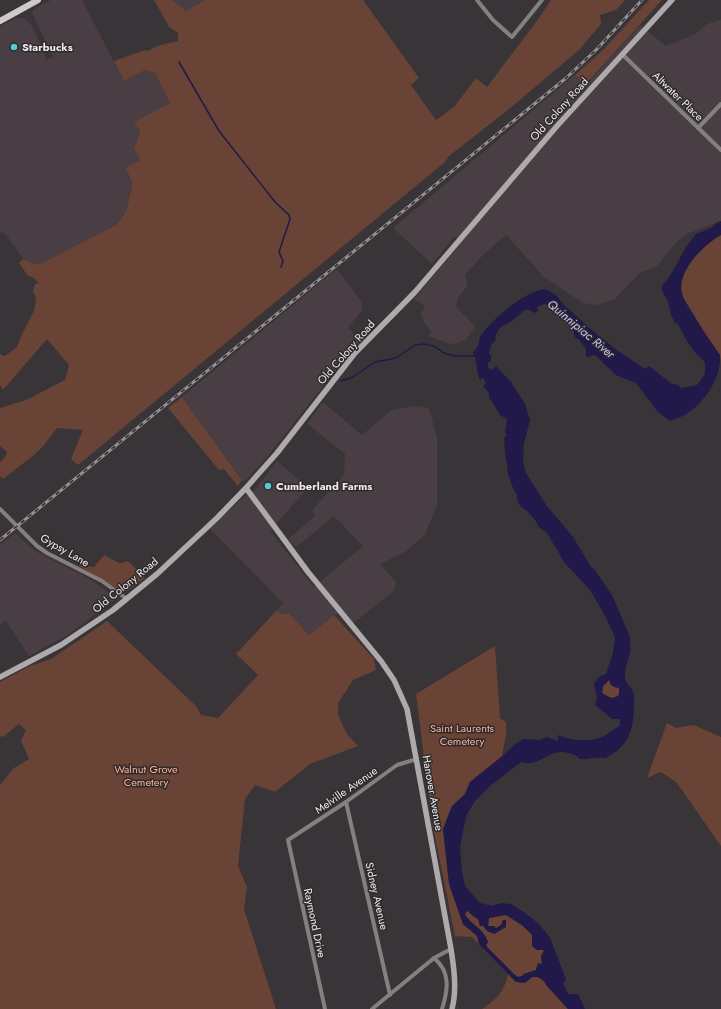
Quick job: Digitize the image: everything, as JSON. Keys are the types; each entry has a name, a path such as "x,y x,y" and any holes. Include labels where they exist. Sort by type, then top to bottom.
{"main road":[{"path":"0,21 38,0"},
{"name":"Old Colony Road","path":"0,677 61,645 126,599 172,561 246,488 290,436 355,353 415,292 518,171 672,0"},
{"name":"Hanover Avenue","path":"246,488 308,572 376,654 394,680 407,709 451,949 454,970 454,1002 452,1009"}],"street":[{"path":"477,0 492,20 512,37 542,0"},
{"name":"Altwater Place","path":"622,54 721,150"},
{"path":"698,128 721,104"},
{"name":"Gypsy Lane","path":"0,509 37,546 47,553 102,581 126,599"},
{"name":"Melville Avenue","path":"288,840 346,802 397,765 417,759"},
{"name":"Sidney Avenue","path":"346,802 390,995"},
{"name":"Raymond Drive","path":"288,840 325,1009"},
{"path":"372,1009 434,958 451,949"},
{"path":"434,958 441,964 447,982 446,994 442,1009"}],"shaded area":[{"path":"51,0 82,0 124,81 145,70 155,73 170,103 140,131 134,149 140,160 132,182 126,212 116,225 40,264 31,263 23,259 5,233 0,232 0,26 18,17 25,19 30,23 44,50 46,60 53,57 32,13 34,9"},
{"path":"172,0 205,0 186,11"},
{"path":"721,20 721,221 687,234 675,244 657,266 640,273 615,299 597,305 583,303 544,277 506,235 483,255 465,275 468,285 458,298 456,306 475,327 466,339 459,343 450,344 428,336 431,331 423,321 421,313 425,306 414,299 466,237 454,237 432,264 393,228 575,75 586,85 640,25 666,46 695,34 707,24"},
{"path":"337,269 362,302 362,310 348,328 361,341 343,361 268,456 244,482 182,397"},
{"path":"323,402 362,435 391,410 415,406 429,408 437,438 437,505 425,535 405,552 380,564 396,582 394,591 349,627 338,613 309,635 289,613 282,614 276,611 283,603 210,529 242,498 255,490 277,461 308,488 270,531 314,587 363,546 334,516 296,547 288,539 315,516 312,510 344,475 345,454 307,424"},
{"path":"15,533 35,551 88,578 117,598 66,636 29,656 6,621 0,625 0,545"}],"green space":[{"path":"154,0 172,0 186,11 205,0 363,0 419,78 411,85 436,120 454,107 476,78 487,87 551,0 625,0 616,10 600,15 601,24 579,50 508,110 449,156 445,162 78,465 71,459 83,430 57,428 34,455 3,479 0,476 0,462 5,457 7,452 0,446 0,408 26,400 65,380 69,365 47,339 3,390 0,385 0,353 1,355 5,356 17,347 34,311 36,298 33,291 35,284 39,283 34,278 28,276 19,263 23,259 31,263 40,264 116,225 126,212 132,182 126,168 140,160 134,149 140,131 134,122 170,103 155,73 145,70 124,81 114,61 145,50 148,51 157,46 178,41 178,33 169,27"},
{"path":"649,0 662,0 585,85 575,75 603,50"},
{"path":"721,235 721,362 720,355 683,298 681,286 683,277 692,260 706,245"},
{"path":"182,397 242,480 238,486 224,469 219,470 168,408"},
{"path":"104,555 119,563 126,561 129,562 145,578 127,591 123,592 77,565 94,567"},
{"name":"Walnut Grove Cemetery","path":"276,611 282,614 289,613 309,635 334,615 374,659 376,670 353,680 338,703 338,715 347,734 358,746 310,764 275,792 255,785 245,799 238,866 247,887 244,909 276,1009 0,1009 0,785 14,768 29,759 21,741 26,730 19,724 3,737 0,736 0,682 30,666 51,659 107,621 196,706 201,715 218,718 258,675 236,654"},
{"name":"Saint Laurents Cemetery","path":"495,646 500,718 506,722 506,735 502,756 470,782 465,794 452,806 443,829 449,884 463,924 477,936 479,944 472,937 455,936 433,827 416,694"},
{"path":"609,680 619,688 619,695 616,697 611,698 602,693 603,686"},
{"path":"667,723 676,728 694,725 721,737 721,846 676,782 661,772 647,778"},
{"path":"466,911 479,920 494,934 501,925 498,928 489,927 489,918 506,915 523,925 532,935 532,945 536,950 544,950 541,956 542,964 536,967 536,970 522,976 518,977 515,975 487,947 486,945 488,942 486,937 481,930 465,915"},
{"path":"508,974 516,982 527,981 532,977 538,977 544,981 568,1009 482,1009 492,1002 502,990"}],"water":[{"name":"Quinnipiac River","path":"721,221 721,235 706,245 692,260 683,277 681,286 682,294 689,308 720,355 718,372 711,388 701,402 688,413 670,421 658,412 636,383 616,375 595,355 588,357 586,356 586,349 575,337 572,324 548,305 544,304 537,307 538,311 535,313 527,309 512,321 501,327 496,334 496,340 491,345 489,353 491,356 491,361 488,363 488,368 492,370 496,366 511,382 525,404 530,420 524,443 523,460 526,473 546,505 573,537 591,567 595,570 612,595 630,637 631,649 625,679 633,692 634,708 632,724 628,738 624,744 613,754 605,758 598,757 579,759 575,755 561,752 551,754 533,763 521,762 490,786 475,801 467,814 460,848 465,886 480,903 492,906 501,903 511,904 539,924 550,938 566,979 563,984 568,994 578,994 585,1009 568,1009 544,981 538,977 532,977 525,983 516,982 479,944 477,936 463,924 449,884 443,829 452,806 465,794 470,782 523,739 540,740 547,737 558,741 558,735 575,740 593,740 604,736 620,726 620,719 612,719 595,705 597,698 594,683 600,676 606,674 613,653 615,637 590,590 564,562 547,533 539,527 527,511 520,506 517,500 517,495 507,471 504,438 507,435 505,432 507,419 500,415 489,397 489,393 483,386 486,383 483,378 480,380 473,353 478,345 481,335 494,320 510,306 537,291 545,289 556,295 565,306 588,327 618,351 645,369 649,366 672,384 678,385 681,388 697,385 705,374 705,362 692,349 678,324 675,323 671,315 668,301 662,291 662,286 670,276 686,247 696,234 711,228 716,223","holes":["609,680 612,686 619,688 619,695 616,697 611,698 602,693 603,686","468,911 478,919 480,926 483,926 487,931 494,934 506,927 506,920 503,920 501,925 496,928 494,926 488,926 489,918 506,915 523,926 532,935 532,946 537,950 544,950 541,956 542,964 538,963 536,970 522,976 518,977 515,975 487,947 486,945 488,942 486,937 481,930 465,915"]}],"waterway":[{"path":"179,62 219,131 275,202 289,215 290,219 279,252 283,261 281,267"},
{"path":"341,381 353,377 375,362 396,358 415,345 424,344 434,346 444,353 455,356 475,356"}],"railway":[{"path":"0,540 565,79 597,49 642,0"}],"place":[{"name":"Starbucks","path":"14,47"},
{"name":"Cumberland Farms","path":"268,486"}]}
